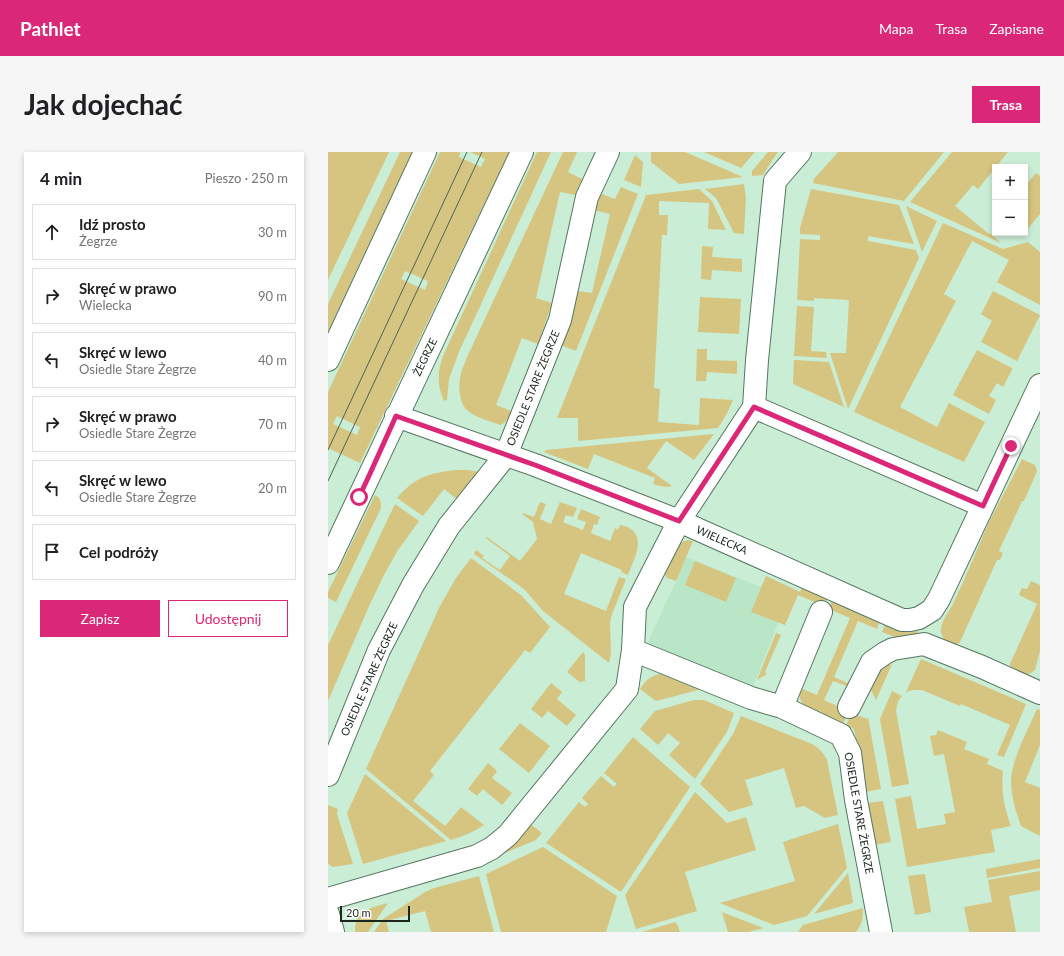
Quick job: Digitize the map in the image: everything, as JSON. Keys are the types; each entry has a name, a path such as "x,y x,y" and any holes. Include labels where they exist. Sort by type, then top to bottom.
{"street":[{"path":"328,360 425,152"},
{"name":"ŻEGRZE","path":"328,563 396,416 470,264 522,152"},
{"name":"OSIEDLE STARE ŻEGRZE","path":"328,775 379,650 412,585 449,526 506,455 560,320 587,197 608,152"},
{"path":"328,898 477,856 492,848 508,836 627,689 633,650 635,607 679,521 754,407 775,181 800,152"},
{"path":"754,407 983,506 1040,385"},
{"name":"WIELECKA","path":"396,416 506,455 679,521 902,620 919,618 932,610 939,599 983,506"},
{"path":"782,707 821,612"},
{"path":"849,707 872,662 893,649 924,644 1040,691"},
{"name":"OSIEDLE STARE ŻEGRZE","path":"633,650 751,698 782,707 841,735 850,753 856,800 881,932"},
{"path":"328,914 333,932"}],"shaded area":[{"path":"328,152 389,152 328,280"},
{"path":"400,152 412,152 328,331 328,304"},
{"path":"440,152 460,152 459,157 481,167 485,159 470,152 509,152 360,463 328,448 328,392","holes":["405,271 428,281 425,290 401,279","337,416 360,427 357,435 333,424"]},
{"path":"537,152 551,152 459,352 449,379 447,400 444,401 439,384 440,368 443,356"},
{"path":"563,152 577,152 568,172 582,179 575,195 560,192 536,298 552,303 538,344 522,338 496,405 511,411 507,420 500,425 475,416 465,408 461,401 459,383 462,370"},
{"path":"651,152 685,152 743,177 679,184 651,162"},
{"path":"704,152 755,152 741,168"},
{"path":"768,152 778,152 763,175 752,176 752,171"},
{"path":"838,152 944,152 904,201 813,183 814,179"},
{"path":"952,152 1008,152 998,164 992,164 992,172 978,189 973,185 955,206 1001,243 910,202"},
{"path":"635,155 643,162 641,187 624,180"},
{"path":"1036,173 1040,176 1040,214 1028,229 1028,200 1028,182"},
{"path":"744,184 746,198 744,234 734,233 716,198 705,189"},
{"path":"621,187 638,194 576,351 561,345 577,291 592,293 610,214 594,210 599,193 615,199"},
{"path":"699,189 712,201 726,230 708,229 709,203 659,201 659,215 668,215 667,235 662,235 654,388 660,389 658,422 699,425 700,398 733,400 730,407 718,428 578,441 578,418 557,418 646,195"},
{"path":"811,189 899,205 914,244 868,236 868,241 916,250 919,258 848,409 830,353 846,353 849,300 814,298 814,301 797,300 800,239 820,240 820,235 800,234 800,228"},
{"path":"906,206 937,221 922,252"},
{"path":"943,223 1003,249 1028,242 1040,252 1040,305 997,282 1009,260 972,241 944,294 956,301 900,407 937,427 949,403 985,422 964,462 854,412"},
{"path":"702,246 713,247 712,257 742,259 742,272 712,270 711,280 701,279"},
{"path":"993,291 1040,315 1017,361 981,342 992,321 981,314"},
{"path":"700,297 741,299 739,334 698,332"},
{"path":"797,306 814,307 811,351 826,352 827,358 794,356"},
{"path":"697,349 707,349 707,360 737,361 737,374 707,372 706,381 696,381"},
{"path":"977,350 1012,368 1003,387 997,383 989,396 996,400 989,414 953,395"},
{"path":"794,360 829,362 844,407 793,384"},
{"path":"714,434 694,460 666,441 647,468 672,486 669,487 653,484 655,478 594,454 588,469 544,452 546,450"},
{"path":"1022,459 1035,465 1037,471 999,551 1003,553 1000,560 997,560 960,642 954,645 948,643 943,638 941,632 945,617 958,594 989,522"},
{"path":"456,470 479,472 457,499 444,489 423,516 397,498 410,485 423,477"},
{"path":"375,495 380,500 381,508 336,602 328,598 328,592"},
{"path":"540,502 546,504 540,519 551,524 560,502 577,508 573,517 566,515 563,522 583,530 586,522 577,519 581,509 600,517 597,525 594,524 591,533 610,541 615,528 618,530 620,525 628,527 634,532 637,538 637,550 628,575 621,572 622,570 581,553 564,594 606,611 619,577 626,579 610,622 611,653 609,663 543,611 524,589 474,554 476,550 484,556 482,558 500,570 510,556 486,538 487,537 520,561 537,539 533,522 522,514 523,513 534,517"},
{"path":"395,504 419,521 398,550 384,575 328,701 328,645"},
{"path":"688,540 693,541 676,581 667,578 664,573 679,543"},
{"path":"686,557 788,598 753,687 648,642"},
{"path":"471,558 521,595 550,627 530,653 525,650 430,771 434,775 413,801 445,826 461,807 484,825 468,834 451,840 366,769 440,606 456,578"},
{"path":"695,561 736,578 726,602 685,585"},
{"path":"766,576 800,592 802,587 827,599 824,606 798,595 785,625 751,612"},
{"path":"1031,581 1040,585 1040,651 1035,670 1031,673 1022,675 1011,668 1010,664 1037,604 1019,595 1022,588 1027,589"},
{"path":"832,601 879,623 877,629 858,621 834,677 850,684 849,687 833,681 824,700 848,711 843,724 812,711 802,703 800,698 800,688 817,695 850,618 829,609"},
{"path":"885,625 901,631 918,631 914,642 882,632"},
{"path":"776,633 781,635 765,672 767,674 757,680"},
{"path":"583,652 585,655 585,681 582,681 581,683 567,672"},
{"path":"921,659 1026,704 1004,757 997,755 1010,725 961,704 960,706 922,690 906,692"},
{"path":"892,664 876,700 871,690 881,667"},
{"path":"665,674 702,689 656,701 640,689 653,676"},
{"path":"551,683 562,692 557,699 576,715 567,726 548,711 542,718 531,709"},
{"path":"892,691 902,696 898,701 896,711 909,784 892,787 880,719"},
{"path":"694,700 704,700 734,713 727,732 695,779 669,755 680,743 668,733 658,745 640,729 655,711"},
{"path":"1037,709 1040,710 1040,745 1025,782 1040,788 1040,836 1021,826 1014,805 1011,784 1011,775 1016,756"},
{"path":"852,713 867,719 868,717 881,789 865,792 854,729 846,725"},
{"path":"741,716 812,744 821,750 827,760 838,815 825,818 804,806 796,808 784,768 745,780 753,805 729,812 700,784 733,734"},
{"path":"520,723 550,746 529,773 499,749"},
{"path":"938,730 967,742 964,749 989,759 987,764 1003,771 1002,786 1011,826 991,830 995,852 907,867 895,799 911,796 917,829 946,824 944,814 955,812 944,754 934,756 930,736 936,735"},
{"path":"633,737 690,787 621,892 546,843 579,802 585,807 588,804 582,798 601,776 614,787 617,784 604,773"},
{"path":"488,763 497,771 492,778 512,793 502,805 483,789 477,796 468,789"},
{"path":"365,774 446,841 363,864 347,813"},
{"path":"695,792 727,823 746,817 756,850 685,872 697,911 636,929 625,895"},
{"path":"883,801 891,842 874,845 867,803"},
{"path":"328,805 338,809 337,814 353,864 332,867 328,863"},
{"path":"529,823 542,833 536,840 505,853 502,852"},
{"path":"838,824 847,868 807,916 774,925 720,903 795,881 783,842"},
{"path":"543,847 617,896 606,932 501,932 486,874"},
{"path":"1040,859 1040,868 987,878 986,869"},
{"path":"1040,871 1040,890 1009,896 1016,932 969,932 964,907 992,902 988,880"},
{"path":"848,873 853,903 814,914"},
{"path":"925,874 931,912 915,915 908,876"},
{"path":"479,876 494,932 431,932 425,911 386,921 389,932 374,932 383,919 425,892 434,888"},
{"path":"388,903 368,932 355,932 358,919 361,914 365,911"},
{"path":"863,908 862,921 856,932 798,932 803,925"},
{"path":"722,912 763,928 749,932 728,932"},
{"path":"675,922 680,932 642,932"}],"tram line":[{"path":"328,450 467,152"},
{"path":"328,481 482,152"}],"route":[{"path":"359,497 396,416 535,465 679,521 754,407 983,506 1011,446"}]}
